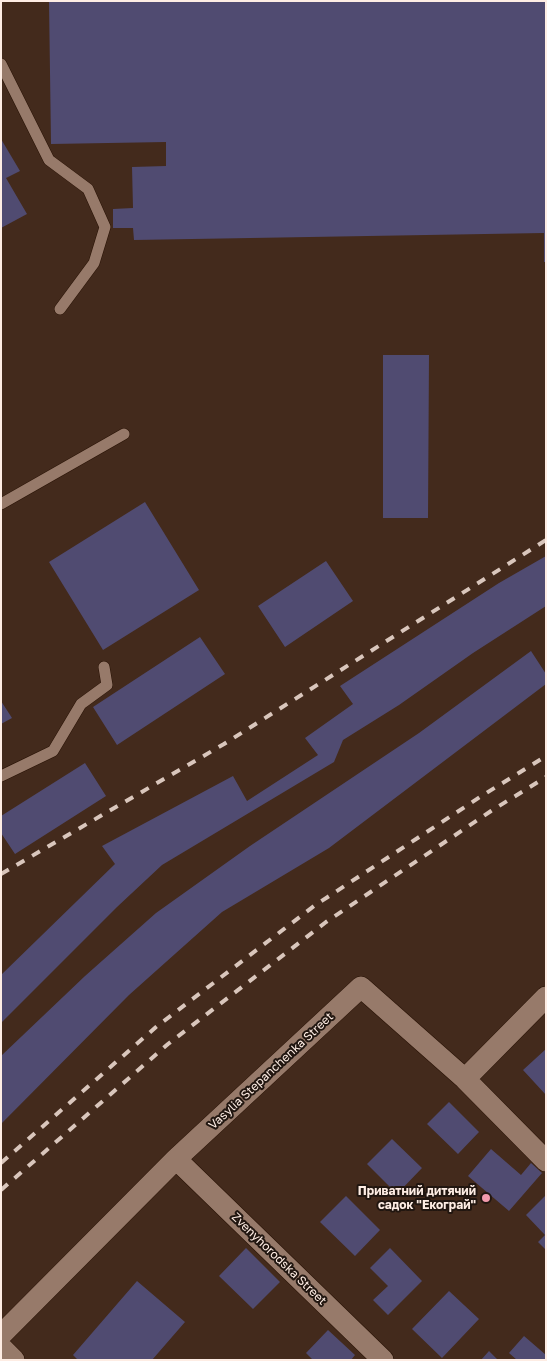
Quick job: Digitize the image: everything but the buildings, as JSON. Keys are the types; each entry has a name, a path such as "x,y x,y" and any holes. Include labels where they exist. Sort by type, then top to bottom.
{"street":[{"name":"Vasylia Stepanchenka Street","path":"1,1335 176,1159 361,987 465,1079"},
{"path":"546,997 465,1079 546,1160"},
{"name":"Zvenyhorodska Street","path":"176,1159 383,1360"},
{"path":"1,1347 14,1360"}],"lane":[{"path":"1,64 48,160 88,189 105,227 94,263 60,309"},
{"path":"1,504 124,434"},
{"path":"1,776 53,751 81,704 107,685 104,667"}],"railway":[{"path":"1,874 224,744 546,540"},
{"path":"1,1163 156,1027 314,906 546,756"},
{"path":"1,1190 168,1044 326,922 491,811 546,777"}],"place":[{"name":"Приватний дитячий садок \"Екограй\"","path":"486,1198"}]}
